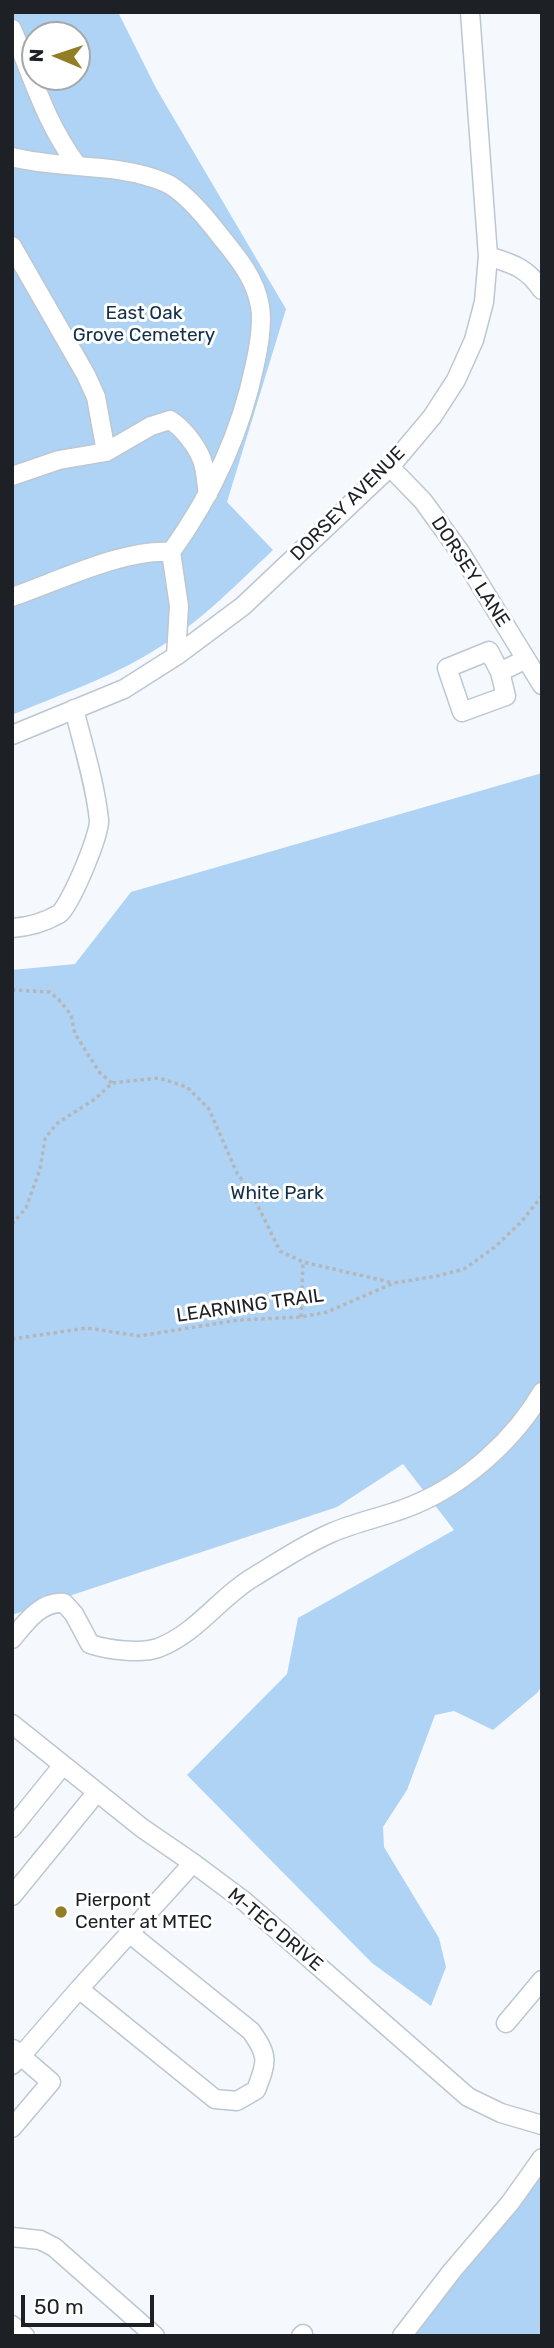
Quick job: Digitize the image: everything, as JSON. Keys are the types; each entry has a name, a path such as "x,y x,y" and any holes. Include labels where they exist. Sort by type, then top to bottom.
{"street":[{"name":"DORSEY AVENUE","path":"12,735 124,689 176,656 243,606 390,467 432,417 456,380 474,340 484,302 488,256 470,12"},
{"path":"12,29 45,114 77,165"},
{"path":"12,157 54,165 77,165 136,174 166,183 202,212 249,273 260,307 259,342 242,418 198,514 171,552 179,606 176,656"},
{"path":"12,246 86,374 96,397 106,452"},
{"path":"488,256 514,265 531,275 542,290"},
{"path":"12,475 59,460 106,452 152,426 170,420 186,435 203,461 208,494"},
{"path":"203,461 226,456"},
{"name":"DORSEY LANE","path":"390,467 431,511 460,552 542,685"},
{"path":"12,597 109,562 138,554 171,552"},
{"path":"500,672 526,659"},
{"path":"12,928 27,927 61,913 84,872 100,824 74,709"},
{"path":"12,1639 41,1608 53,1602 64,1602 74,1614 90,1644 104,1649 155,1649 177,1639 247,1581 328,1534 368,1518 416,1504 457,1481 503,1444 531,1412 542,1392"},
{"name":"M-TEC DRIVE","path":"12,1724 142,1828 193,1863 264,1919 468,2097 501,2113 542,2125"},
{"path":"12,1828 63,1765"},
{"path":"12,1896 97,1792"},
{"path":"12,2128 51,2082 15,2056 193,1863"},
{"path":"79,1989 215,2099 237,2101 256,2090 263,2071 264,2049 251,2031 130,1934"},
{"path":"506,2023 542,1980"},
{"path":"402,2336 452,2271 510,2203 542,2158"},
{"path":"12,2237 40,2241 54,2247 155,2336"},
{"path":"12,2325 25,2336"}],"path":[{"path":"12,990 50,992 61,1002 71,1015 75,1034 100,1073 112,1083"},
{"path":"12,1224 26,1208 40,1169 44,1139 56,1124 95,1099 112,1083 159,1078 187,1087 209,1109 237,1173 252,1194 280,1251 303,1262 394,1283"},
{"name":"LEARNING TRAIL","path":"12,1339 87,1328 139,1336 238,1320 301,1317 327,1312 394,1283 464,1269 495,1247 521,1222 542,1196"},
{"path":"301,1317 303,1262"}],"green space":[{"name":"East Oak Grove Cemetery","path":"12,12 118,12 156,88 286,309 227,502 273,550 180,633 145,656 12,715"},
{"name":"White Park","path":"542,773 542,1686 493,1730 454,1711 435,1715 407,1790 383,1827 384,1847 439,1938 446,1967 431,2006 372,1963 187,1775 287,1674 298,1618 454,1530 403,1464 337,1507 12,1615 12,970 75,964 131,892"},
{"path":"542,2152 542,2336 400,2336"}],"place":[{"name":"Pierpont Center at MTEC","path":"61,1912"}]}
